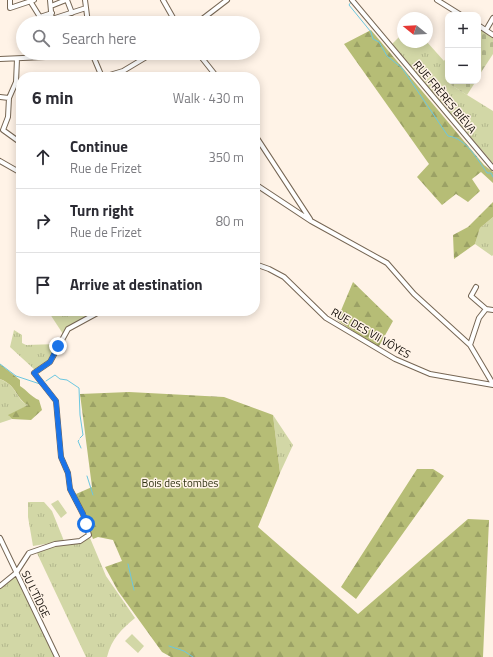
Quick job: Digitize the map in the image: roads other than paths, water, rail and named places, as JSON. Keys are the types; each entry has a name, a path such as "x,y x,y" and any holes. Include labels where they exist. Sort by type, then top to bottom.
{"street":[{"path":"10,0 10,8 32,0 40,16 52,14 50,0"},
{"path":"51,6 66,0 72,13"},
{"path":"85,0 87,16"},
{"path":"163,0 172,16"},
{"path":"206,16 227,0"},
{"name":"RUE FRÈRES BIÉVA","path":"352,0 493,168"},
{"path":"438,0 457,12"},
{"path":"65,15 86,8"},
{"path":"486,30 493,18"},
{"path":"481,27 493,35"},
{"path":"0,59 16,59"},
{"path":"16,72 17,60"},
{"path":"95,60 100,72"},
{"path":"120,72 141,60"},
{"path":"204,60 213,72"},
{"path":"16,82 9,98 8,117 3,130 16,139"},
{"path":"0,97 9,98"},
{"path":"260,143 311,221"},
{"path":"0,161 16,170"},
{"path":"260,187 311,221 387,263 414,294 470,344 493,385"},
{"name":"RUE DES VII VÔYES","path":"260,266 284,277 326,318 395,359 430,374 493,385"},
{"path":"476,287 471,296 486,309 493,310"},
{"path":"470,344 479,318 486,309"},
{"path":"0,586 16,573 29,553 55,544 80,541 89,535 83,514 70,489 68,473 61,457 56,401 34,373 50,362 68,329 92,316"},
{"name":"SU L'TÎDGE","path":"0,538 57,657"}],"waterway":[{"path":"351,2 349,5 371,32 373,39 379,42 387,56 402,68 448,136 466,145 487,173 491,173 493,177"},
{"path":"0,364 16,376 40,384"},
{"path":"46,381 55,375 60,379 67,380 79,388 80,415 83,435 80,438"},
{"path":"79,440 78,441 81,448"},
{"path":"87,476 93,495"},
{"path":"128,564 134,590"},
{"path":"169,646 184,651 193,657"}],"park label":[{"name":"Bois des tombes","path":"180,483"}]}
